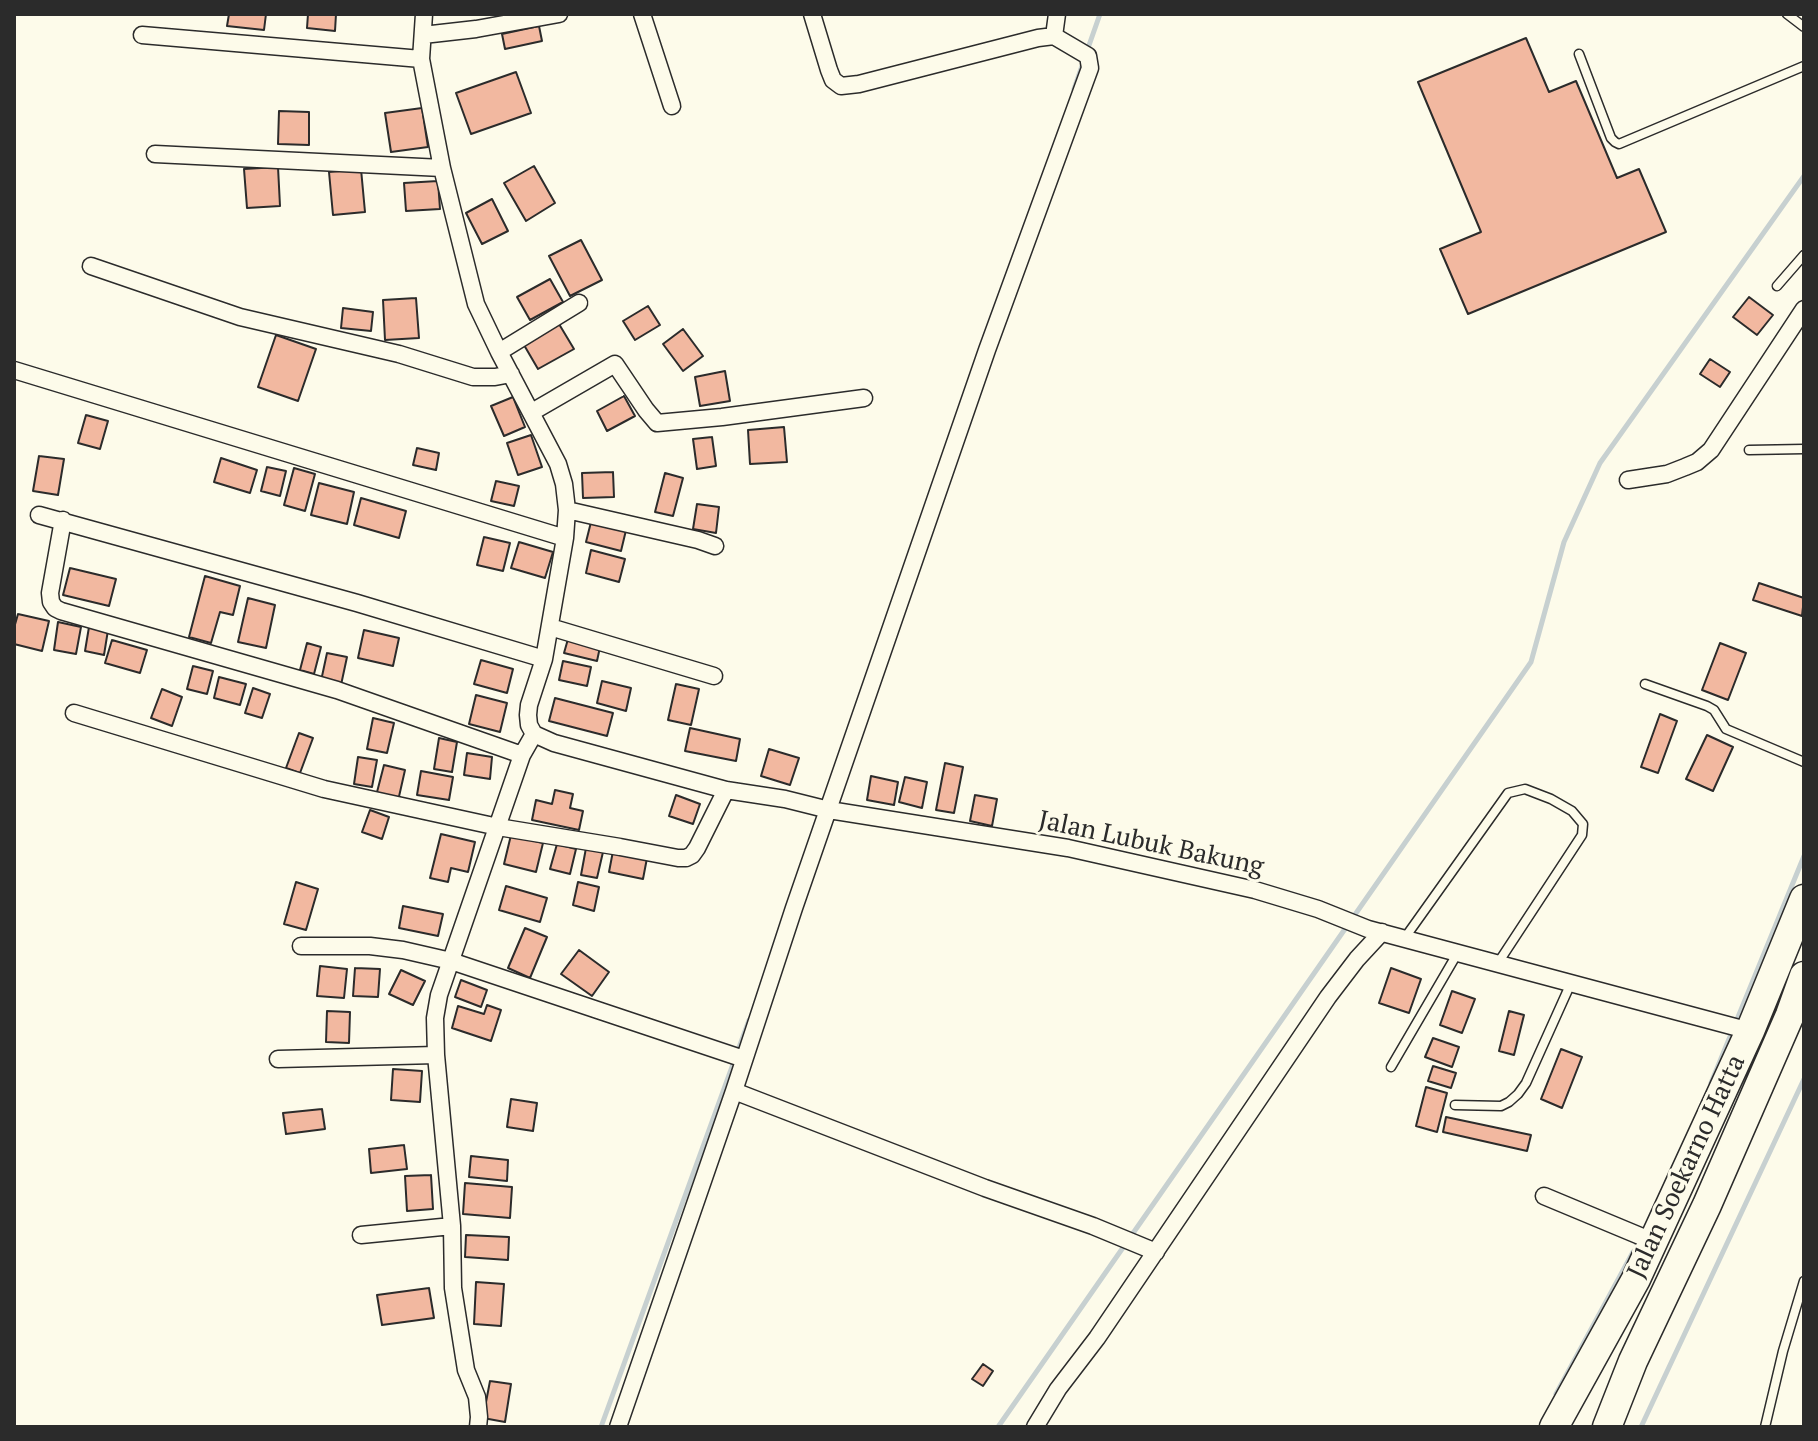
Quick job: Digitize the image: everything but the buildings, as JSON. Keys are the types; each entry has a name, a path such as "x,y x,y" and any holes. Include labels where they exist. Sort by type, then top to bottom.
{"highway":[{"name":"Jalan Soekarno Hatta","path":"1554,1427 1636,1279 1739,1028 1804,899"},
{"name":"Jalan Soekarno Hatta","path":"1607,1427 1633,1361 1707,1205 1790,1015 1804,976"}],"street":[{"path":"424,14 421,59 442,168 476,304 558,464 567,510 544,659 529,705 529,725 534,734 522,755 439,995 435,1018 452,1226 453,1288 466,1370 477,1397 478,1427"},
{"path":"423,35 559,14"},
{"path":"642,14 672,106"},
{"path":"618,1427 987,350 1090,68 1088,56 1079,50 1057,38 1038,38 841,86 833,80 812,14"},
{"path":"1057,14 1057,38"},
{"path":"142,35 421,59"},
{"path":"155,154 442,168"},
{"path":"91,266 240,317 399,354 473,377 511,374"},
{"path":"499,352 579,303"},
{"path":"1628,480 1676,471 1697,462 1711,450 1804,309"},
{"path":"532,412 615,364 657,423 864,398"},
{"path":"14,370 565,538"},
{"path":"567,510 715,546"},
{"path":"39,515 357,603 544,659"},
{"path":"63,520 50,593 55,608 337,690 522,755"},
{"path":"550,627 714,676"},
{"path":"74,713 324,789 498,827 678,858 692,855 697,848 726,790"},
{"name":"Jalan Lubuk Bakung","path":"534,734 554,743 726,790 785,799 828,810 1068,848 1255,890 1375,931 1739,1028"},
{"path":"1035,1427 1058,1389 1097,1338 1150,1250 1375,931"},
{"path":"301,946 370,946 451,961 742,1058"},
{"path":"278,1059 436,1055"},
{"path":"734,1091 1150,1250"},
{"path":"1544,1196 1652,1241"},
{"path":"361,1235 452,1226"}],"lane":[{"path":"1787,14 1804,27"},
{"path":"1579,54 1611,138 1619,144 1804,66"},
{"path":"1777,286 1804,255"},
{"path":"1749,450 1804,449"},
{"path":"1645,684 1707,706 1714,710 1726,729 1803,761"},
{"path":"1404,939 1508,793 1525,789 1572,811 1583,824 1582,835 1498,964"},
{"path":"1391,1067 1458,953"},
{"path":"1455,1105 1501,1106 1518,1094 1526,1083 1571,983"},
{"path":"1765,1427 1804,1281"}],"waterway":[{"path":"1087,51 1100,14"},
{"path":"1074,89 1084,60"},
{"path":"998,1427 1531,662 1564,542 1600,463 1804,176"},
{"path":"1711,1083 1804,856"},
{"path":"601,1427 749,1020"},
{"path":"1641,1427 1804,1079"},
{"path":"1556,1394 1633,1252"}]}
